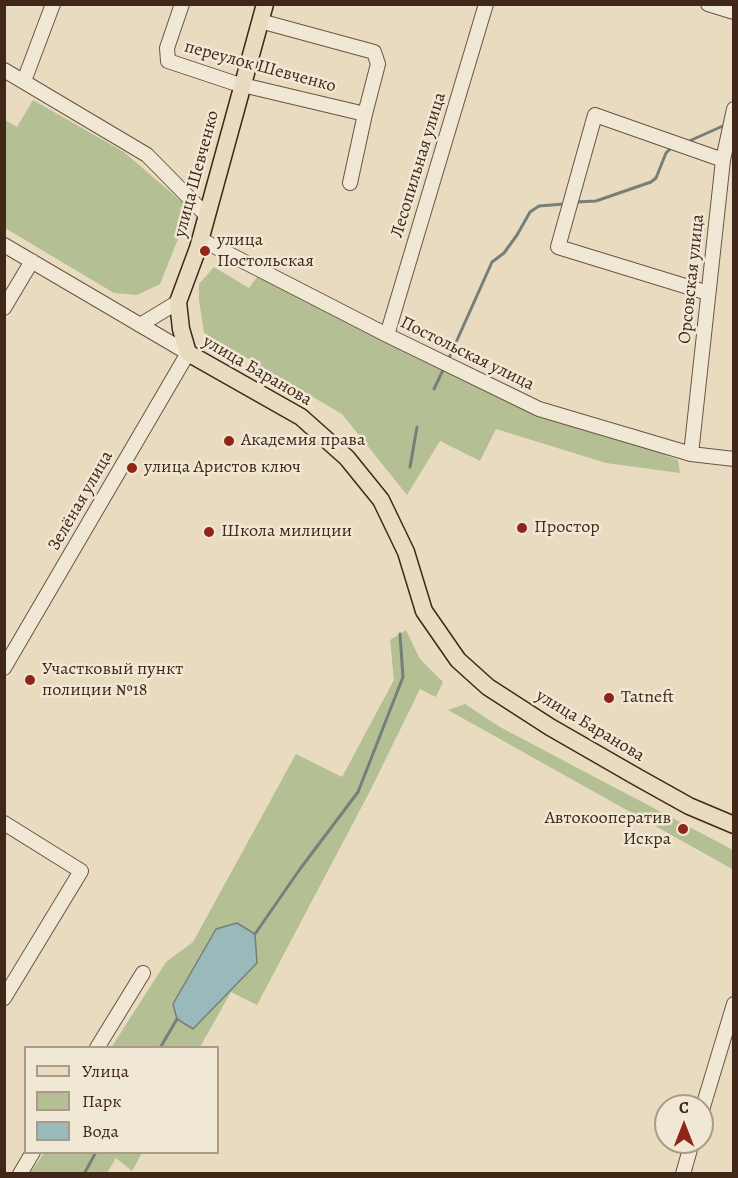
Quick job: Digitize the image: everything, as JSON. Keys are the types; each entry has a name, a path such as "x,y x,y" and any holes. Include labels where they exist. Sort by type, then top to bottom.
{"main road":[{"name":"улица Шевченко","path":"188,353 181,328 178,302 200,239 265,4"},
{"name":"улица Баранова","path":"188,353 302,417 347,458 381,500 406,552 424,611 458,660 488,687 550,727 689,806 734,825"}],"street":[{"path":"24,81 52,4"},
{"name":"переулок Шевченко","path":"182,4 167,48 168,60 242,84 365,114"},
{"name":"Лесопильная улица","path":"387,335 486,4"},
{"path":"708,4 734,12"},
{"path":"260,21 374,52 378,64 350,183"},
{"path":"4,70 147,155 206,215"},
{"name":"Орсовская улица","path":"691,454 723,160 734,109"},
{"path":"708,293 558,246 595,115 723,160"},
{"name":"Постольская улица","path":"200,239 387,335 539,409 691,454 734,459"},
{"name":"улица Баранова","path":"4,245 188,353"},
{"path":"4,308 32,261"},
{"path":"140,325 178,302"},
{"name":"Зелёная улица","path":"4,668 188,353"},
{"path":"4,823 81,871 4,998"},
{"path":"98,1046 143,973"},
{"path":"707,1094 734,1004"},
{"path":"20,1173 32,1154"},
{"path":"683,1173 689,1154"}],"green space":[{"path":"33,100 124,152 190,209 160,284 137,295 114,293 5,228 5,120 17,127"},
{"path":"214,267 249,288 260,273 474,379 678,460 680,473 606,463 496,429 480,461 440,441 407,495 342,414 204,333 199,284"},
{"path":"406,630 420,659 443,682 436,697 420,689 370,791 257,1005 231,992 201,1046 112,1046 166,962 193,942 296,754 342,777 394,680 390,640"},
{"path":"465,704 500,727 733,850 732,869 448,710"},
{"path":"43,1154 141,1154 132,1171 116,1158 107,1173 30,1173"}],"water":[{"path":"237,923 255,934 257,963 193,1029 177,1019 173,1004 216,929"}],"waterway":[{"path":"687,142 725,125"},
{"path":"576,202 596,201 651,182 656,178 666,153 673,146"},
{"path":"449,358 492,262 504,253 530,212 539,206 564,204"},
{"path":"434,389 444,368"},
{"path":"410,467 417,427"},
{"path":"255,934 358,792 403,677 400,634"},
{"path":"161,1046 177,1019"},
{"path":"84,1174 95,1154"}],"place":[{"name":"улица Постольская","path":"205,251"},
{"name":"Академия права","path":"229,441"},
{"name":"улица Аристов ключ","path":"132,468"},
{"name":"Простор","path":"522,528"},
{"name":"Школа милиции","path":"209,532"},
{"name":"Участковый пункт полиции №18","path":"30,680"},
{"name":"Tatneft","path":"609,698"},
{"name":"Автокооператив Искра","path":"683,829"}]}
